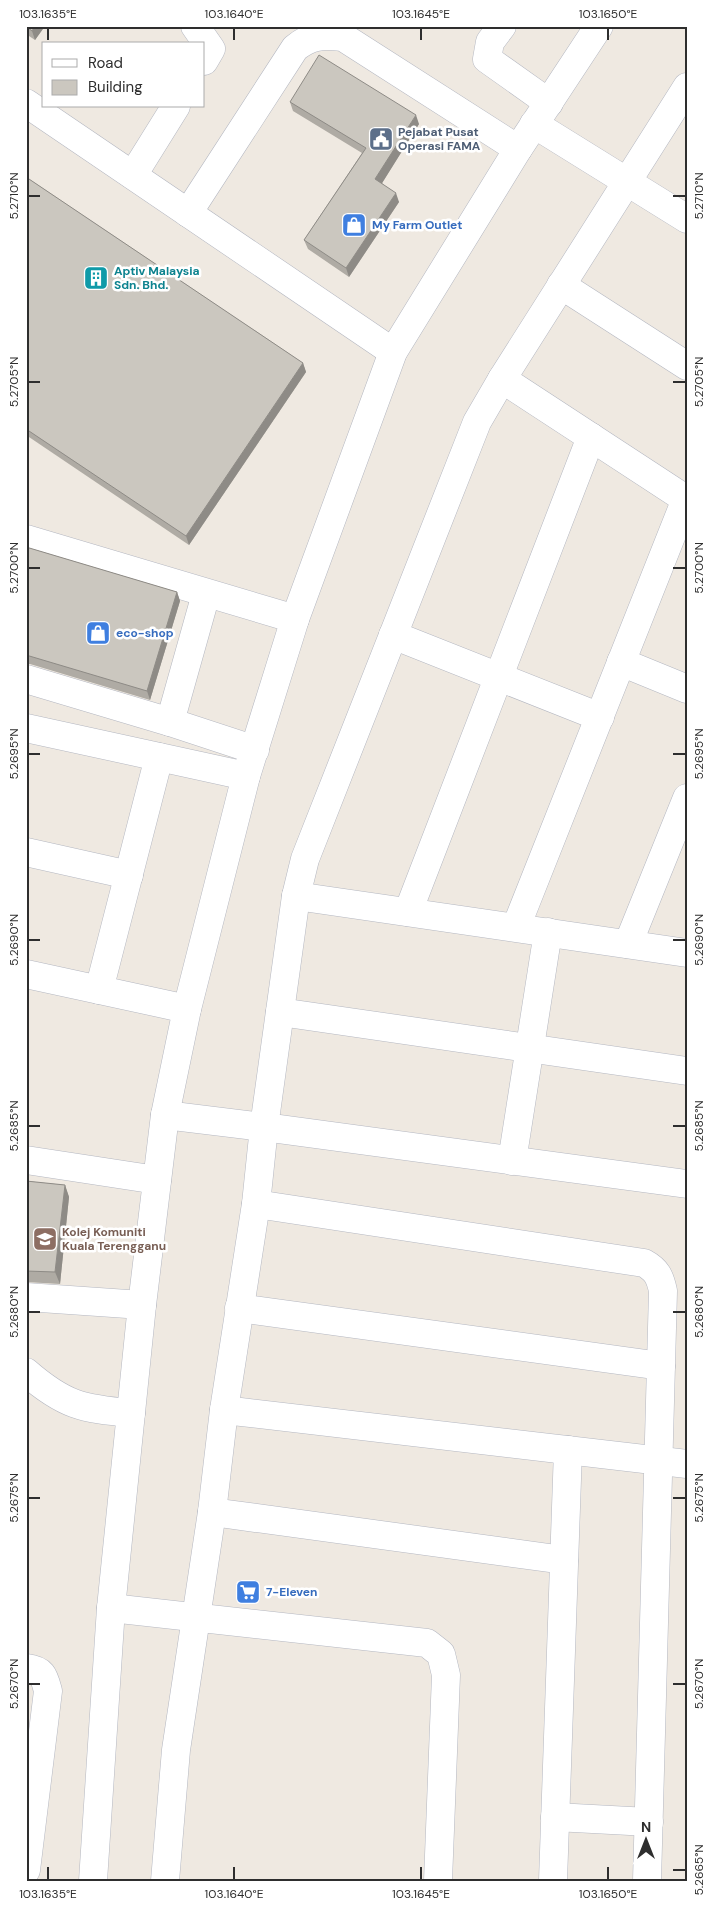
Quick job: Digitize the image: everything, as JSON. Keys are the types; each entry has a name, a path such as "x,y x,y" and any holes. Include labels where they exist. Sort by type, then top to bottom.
{"street":[{"path":"194,26 211,48 205,59"},
{"path":"502,26 490,42 487,59 542,114 626,181 687,219"},
{"path":"94,1881 111,1608 142,1305 165,1115 187,1009 246,776 295,620 393,352 518,149 600,26"},
{"path":"188,213 295,48 306,39 324,35 343,37 518,149"},
{"path":"164,1881 176,1750 212,1512 224,1410 256,1204 264,1127 296,896 305,859 477,422 626,181 687,87"},
{"path":"26,103 393,352"},
{"path":"133,176 175,108"},
{"path":"561,285 687,366"},
{"path":"502,379 686,499 516,927"},
{"path":"408,912 592,437"},
{"path":"26,539 295,620"},
{"path":"170,722 206,594"},
{"path":"393,635 600,717"},
{"path":"621,662 687,689"},
{"path":"26,678 255,750"},
{"path":"26,728 246,776"},
{"path":"99,990 159,757"},
{"path":"628,944 687,798"},
{"path":"26,852 129,875"},
{"path":"296,896 687,953"},
{"path":"512,1160 548,932"},
{"path":"26,974 187,1009"},
{"path":"280,1012 687,1071"},
{"path":"165,1115 687,1184"},
{"path":"26,1160 157,1180"},
{"path":"256,1204 644,1262 654,1268 659,1276 663,1291 648,1881"},
{"path":"26,1297 142,1305"},
{"path":"239,1308 661,1366"},
{"path":"26,1372 46,1389 66,1401 97,1410 131,1412"},
{"path":"224,1410 687,1464"},
{"path":"553,1881 568,1450"},
{"path":"212,1512 564,1560"},
{"path":"111,1608 427,1643 441,1654 446,1675 438,1881"},
{"path":"26,1668 36,1669 44,1676 48,1691 26,1870"},
{"path":"555,1817 649,1822"}],"building":[{"path":"26,26 35,26 32,31"},
{"path":"319,55 416,115 375,179 396,193 346,268 304,240 366,148 290,102"},
{"name":"Aptiv Malaysia Sdn. Bhd.","path":"26,177 303,363 186,536 26,429"},
{"name":"eco-shop","path":"26,547 177,592 147,691 26,655"},
{"name":"Kolej Komuniti Kuala Terengganu","path":"26,1181 65,1185 55,1272 26,1271"}],"place":[{"name":"Pejabat Pusat Operasi FAMA","path":"381,139"},
{"name":"My Farm Outlet","path":"354,225"},
{"name":"Aptiv Malaysia Sdn. Bhd.","path":"96,278"},
{"name":"eco-shop","path":"98,633"},
{"name":"Kolej Komuniti Kuala Terengganu","path":"45,1239"},
{"name":"7-Eleven","path":"248,1592"}]}
